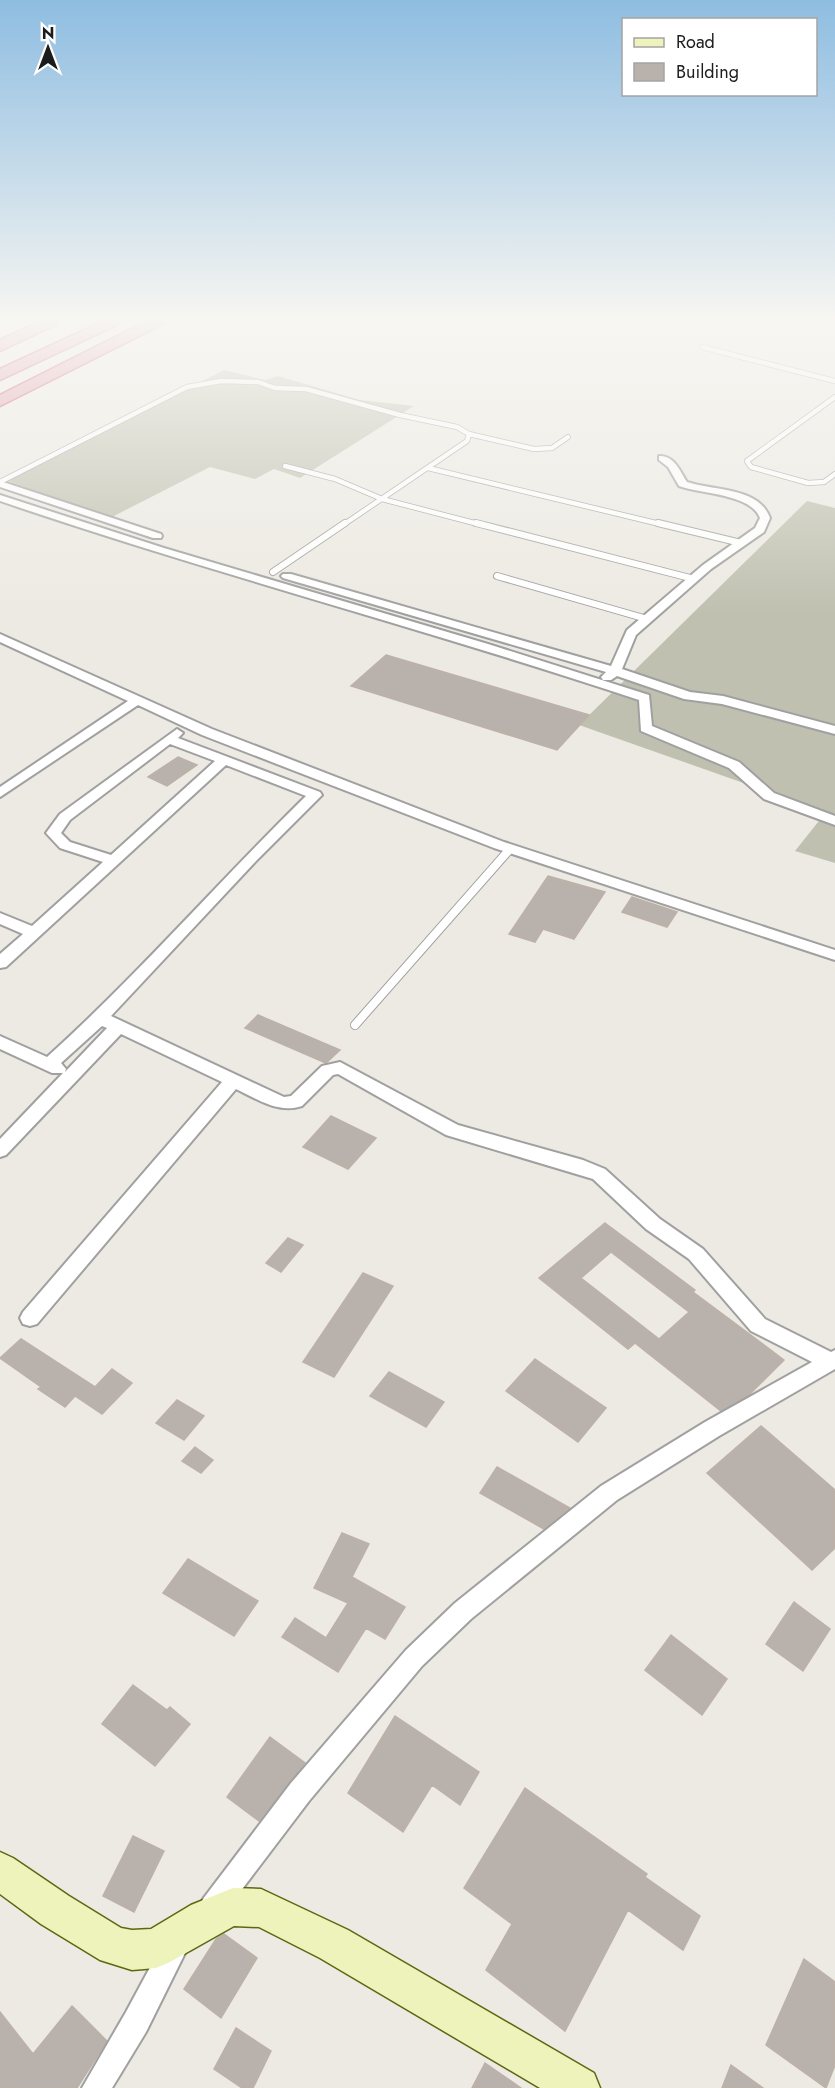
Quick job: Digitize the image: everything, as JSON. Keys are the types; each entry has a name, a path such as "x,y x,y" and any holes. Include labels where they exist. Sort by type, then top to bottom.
{"street":[{"path":"599,682 615,671 631,633 693,579 760,530 765,518 761,506 750,500 683,484 672,465 662,458"},
{"path":"3,487 184,546 615,671 688,696 723,700 835,730"},
{"path":"0,498 645,698 646,728 734,765 770,796 835,821"},
{"path":"0,638 189,724 510,849 835,955"},
{"path":"0,793 137,700"},
{"path":"113,860 64,845 53,833 65,817 189,724"},
{"path":"48,1065 100,1018 252,857 315,795 169,739"},
{"path":"0,963 225,759"},
{"path":"0,918 32,932"},
{"path":"100,1018 282,1102 290,1103 301,1099 328,1070 340,1068 452,1130 591,1170 616,1189 653,1224 696,1254 758,1325 832,1360"},
{"path":"0,1150 118,1027"},
{"path":"0,1042 72,1076"},
{"path":"30,1318 233,1081"},
{"path":"96,2088 193,1925 300,1792 414,1658 463,1611 609,1493 712,1429 832,1360"},
{"path":"0,1871 55,1910 114,1946 132,1950 156,1948 193,1925 233,1907 261,1908 334,1944 579,2088"}],"lane":[{"path":"3,487 127,419"},
{"path":"421,419 457,427 469,434 518,446 546,449 568,437"},
{"path":"804,419 747,461 751,467 808,483 824,482 835,474"},
{"path":"273,572 467,441 469,434"},
{"path":"285,466 335,479 382,499 693,579"},
{"path":"428,468 741,543"},
{"path":"497,576 647,619"},
{"path":"354,1025 510,849"}],"shaded area":[{"path":"128,419 393,419 300,478 274,469 255,479 210,467 110,518 8,481"},
{"path":"807,501 835,508 835,863 795,851 826,812 579,725"}],"building":[{"path":"386,655 589,715 557,750 351,686"},
{"path":"178,757 197,765 167,786 148,777"},
{"path":"548,876 605,892 574,939 543,929 535,942 509,934"},
{"path":"632,897 677,912 667,927 622,912"},
{"path":"258,1015 340,1050 326,1063 245,1028"},
{"path":"331,1116 376,1138 348,1169 303,1147"},
{"path":"605,1223 784,1360 749,1395 721,1411 635,1343 628,1349 539,1278","holes":["611,1252 689,1312 659,1339 581,1278"]},
{"path":"288,1238 303,1245 281,1272 266,1263"},
{"path":"363,1273 393,1286 334,1377 303,1362"},
{"path":"21,1339 95,1387 112,1369 132,1383 102,1414 75,1396 65,1407 38,1389 41,1387 0,1358"},
{"path":"535,1359 606,1408 578,1442 506,1391"},
{"path":"389,1372 444,1402 426,1427 370,1396"},
{"path":"177,1400 204,1416 184,1440 156,1423"},
{"path":"761,1426 835,1490 835,1548 812,1570 707,1473"},
{"path":"195,1447 213,1460 201,1473 182,1461"},
{"path":"497,1467 570,1508 544,1529 480,1493"},
{"path":"342,1533 369,1544 352,1577 405,1607 385,1639 366,1628 338,1672 282,1637 295,1618 326,1638 348,1603 314,1588"},
{"path":"188,1559 258,1601 234,1636 163,1593"},
{"path":"794,1602 830,1629 803,1671 766,1644"},
{"path":"671,1635 727,1679 702,1715 645,1670"},
{"path":"133,1685 167,1710 170,1707 190,1724 155,1766 102,1724"},
{"path":"395,1716 479,1772 460,1805 432,1785 403,1832 348,1793"},
{"path":"270,1737 305,1763 259,1821 227,1797"},
{"path":"525,1788 647,1874 645,1877 700,1916 683,1950 628,1910 565,2031 486,1970 512,1924 464,1888"},
{"path":"133,1836 164,1851 134,1912 103,1896"},
{"path":"224,1934 257,1958 221,2018 184,1989 216,1939"},
{"path":"804,1959 835,1982 835,2065 826,2088 766,2045"},
{"path":"72,2006 107,2041 77,2088 0,2088 0,2012 33,2054"},
{"path":"236,2028 271,2051 253,2088 242,2088 214,2069"},
{"path":"485,2063 521,2088 472,2088"},
{"path":"731,2065 763,2088 722,2088"}]}
